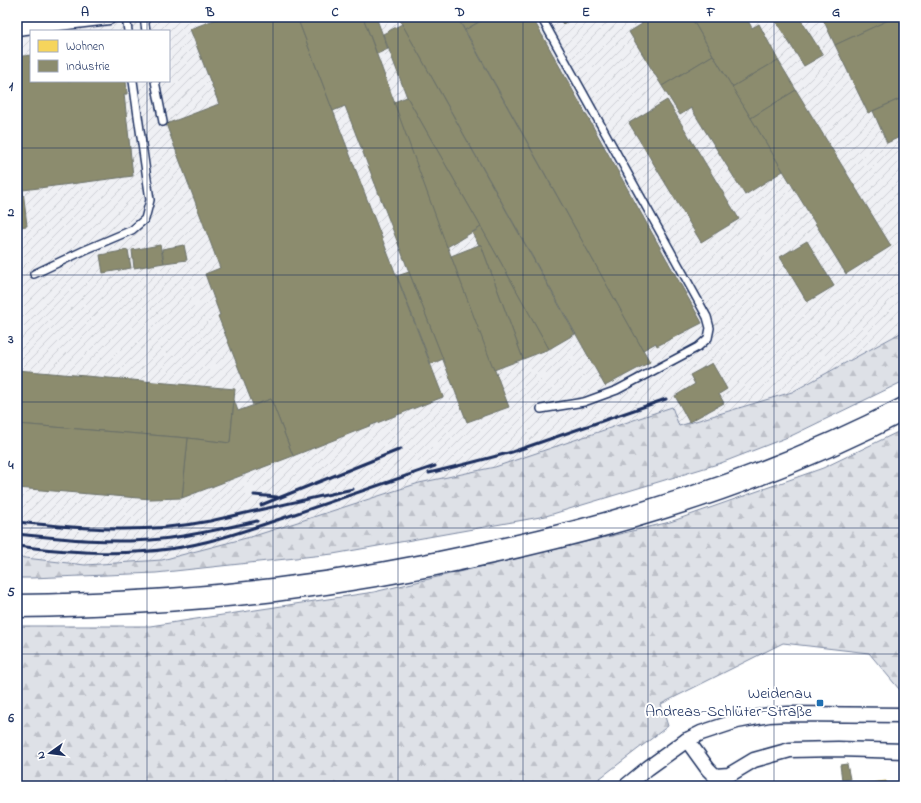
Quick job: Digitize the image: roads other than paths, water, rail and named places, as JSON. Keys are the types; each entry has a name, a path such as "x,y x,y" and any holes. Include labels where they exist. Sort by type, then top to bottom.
{"main road":[{"path":"17,606 64,606 207,597 276,590 394,572 503,550 600,526 727,487 837,442 904,409"}],"street":[{"path":"17,28 108,17"},
{"path":"626,786 687,740 701,733 737,721 769,715 792,714 904,715"},
{"path":"687,740 708,769 715,776 729,775 754,760 790,750 838,749 904,751"}],"lane":[{"path":"126,17 128,30"},
{"path":"144,17 146,30"},
{"path":"540,17 707,317 710,328 708,338 698,347 617,390 584,402 541,409"},
{"path":"34,274 132,230 145,219 150,200 133,82"},
{"path":"155,82 163,122"}],"railway":[{"path":"429,473 512,452 666,399"},
{"path":"261,505 401,449"},
{"path":"17,546 112,553 184,547 242,532 435,466"},
{"path":"17,522 66,527 114,529 161,528 210,521 353,489"},
{"path":"254,495 277,497"},
{"path":"17,534 53,538 125,541 185,536 257,521"}],"place":[{"name":"Weidenau Andreas-Schlüter-Straße","path":"820,703"}]}
